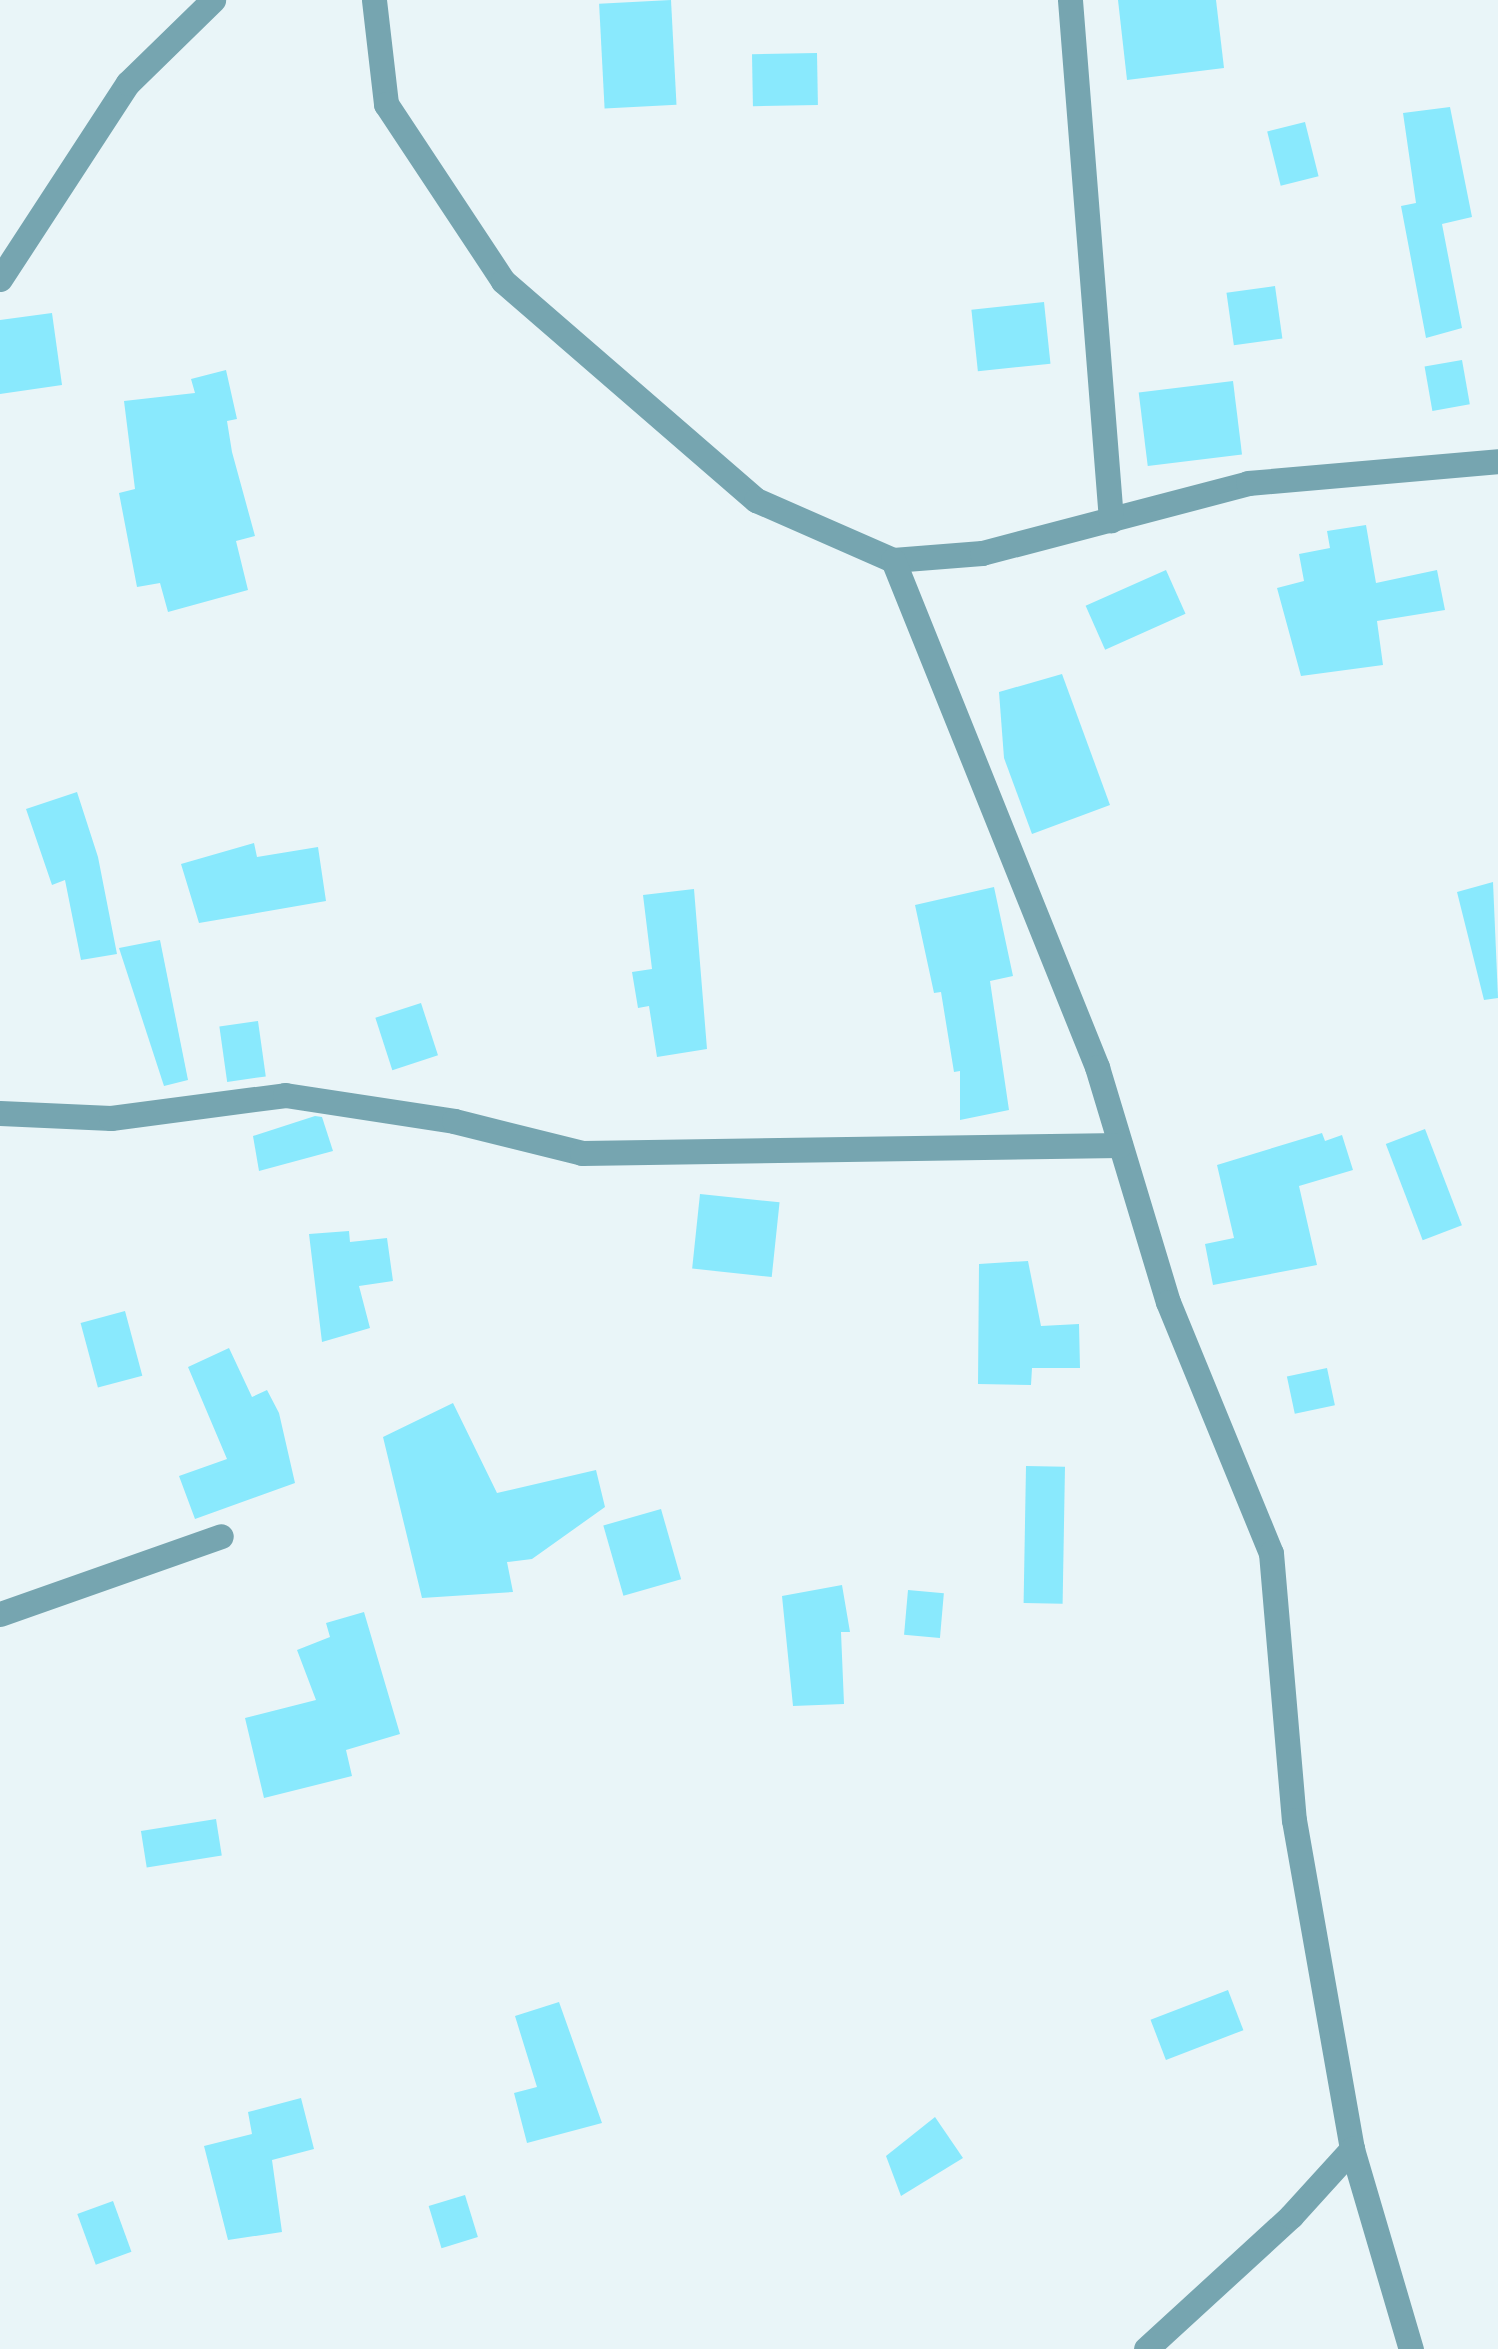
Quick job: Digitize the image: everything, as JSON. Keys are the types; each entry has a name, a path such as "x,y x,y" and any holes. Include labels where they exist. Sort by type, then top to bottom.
{"street":[{"path":"0,279 128,83 213,0"},
{"path":"374,0 386,104 503,282 756,500 894,560 982,553 1248,483 1498,461"},
{"path":"1070,0 1111,520"},
{"path":"894,560 1097,1067 1168,1302 1271,1553 1294,1820 1352,2150 1411,2349"},
{"path":"0,1113 111,1118 284,1095 454,1121 582,1153 1120,1145"},
{"path":"0,1614 221,1536"},
{"path":"1146,2349 1291,2216 1352,2150"}],"building":[{"path":"671,0 676,105 605,109 599,4"},
{"path":"1118,0 1216,0 1224,68 1127,80"},
{"path":"817,53 818,105 753,106 752,54"},
{"path":"1450,107 1472,217 1442,224 1462,328 1426,338 1401,206 1416,203 1403,113"},
{"path":"1305,122 1319,176 1281,186 1267,131"},
{"path":"1275,286 1282,338 1234,345 1226,293"},
{"path":"1044,302 1050,364 978,371 971,310"},
{"path":"52,313 62,385 0,394 0,320"},
{"path":"1462,360 1470,404 1432,411 1425,367"},
{"path":"226,370 237,419 227,421 232,452 255,536 236,541 248,590 168,612 160,583 137,587 119,493 135,489 124,401 195,393 191,379"},
{"path":"1233,381 1242,454 1148,466 1139,393"},
{"path":"1366,525 1376,583 1437,570 1445,610 1377,621 1383,665 1301,676 1277,588 1304,581 1299,554 1330,548 1327,531"},
{"path":"1166,570 1186,614 1105,650 1086,606"},
{"path":"1062,674 1110,805 1032,834 1004,758 999,692"},
{"path":"77,792 98,857 117,954 81,960 65,880 52,885 26,809"},
{"path":"254,843 257,857 318,847 326,901 199,923 181,864"},
{"path":"1493,882 1498,998 1484,1000 1457,892"},
{"path":"994,887 1013,976 990,981 1009,1110 960,1120 960,1071 954,1072 941,992 934,993 915,905"},
{"path":"694,889 707,1049 657,1057 649,1006 638,1008 632,972 652,969 643,895"},
{"path":"160,940 188,1080 164,1086 119,948"},
{"path":"421,1003 438,1055 392,1070 375,1018"},
{"path":"258,1021 266,1076 227,1082 219,1026"},
{"path":"322,1117 333,1151 259,1171 253,1136"},
{"path":"1425,1129 1462,1225 1423,1240 1386,1144"},
{"path":"1322,1133 1325,1141 1342,1135 1353,1170 1299,1186 1317,1265 1213,1285 1205,1244 1234,1238 1217,1165"},
{"path":"700,1194 780,1202 772,1277 692,1269"},
{"path":"349,1231 350,1242 387,1238 393,1281 359,1286 370,1328 322,1342 309,1234"},
{"path":"1028,1261 1041,1326 1079,1324 1080,1368 1032,1368 1031,1385 978,1384 979,1264"},
{"path":"125,1311 142,1376 98,1388 81,1323"},
{"path":"229,1348 252,1397 267,1390 279,1413 295,1483 195,1519 179,1476 227,1459 188,1367"},
{"path":"1327,1368 1335,1405 1295,1414 1287,1377"},
{"path":"453,1403 497,1493 596,1470 605,1507 532,1559 507,1562 513,1592 422,1598 383,1437"},
{"path":"1026,1466 1065,1467 1063,1604 1024,1603"},
{"path":"661,1509 681,1579 623,1596 603,1526"},
{"path":"842,1585 850,1632 841,1632 844,1704 793,1706 782,1596"},
{"path":"908,1590 944,1593 940,1638 904,1635"},
{"path":"364,1612 400,1734 346,1750 352,1776 264,1798 245,1718 316,1700 297,1650 330,1637 326,1623"},
{"path":"216,1819 222,1856 147,1867 141,1831"},
{"path":"1228,1990 1243,2030 1166,2060 1151,2020"},
{"path":"559,2002 602,2123 527,2143 514,2093 537,2087 515,2016"},
{"path":"301,2098 314,2149 272,2160 282,2232 228,2240 204,2146 252,2134 248,2112"},
{"path":"935,2117 963,2158 901,2196 886,2156"},
{"path":"465,2195 478,2237 442,2248 429,2206"},
{"path":"113,2201 131,2252 96,2265 77,2214"}]}
